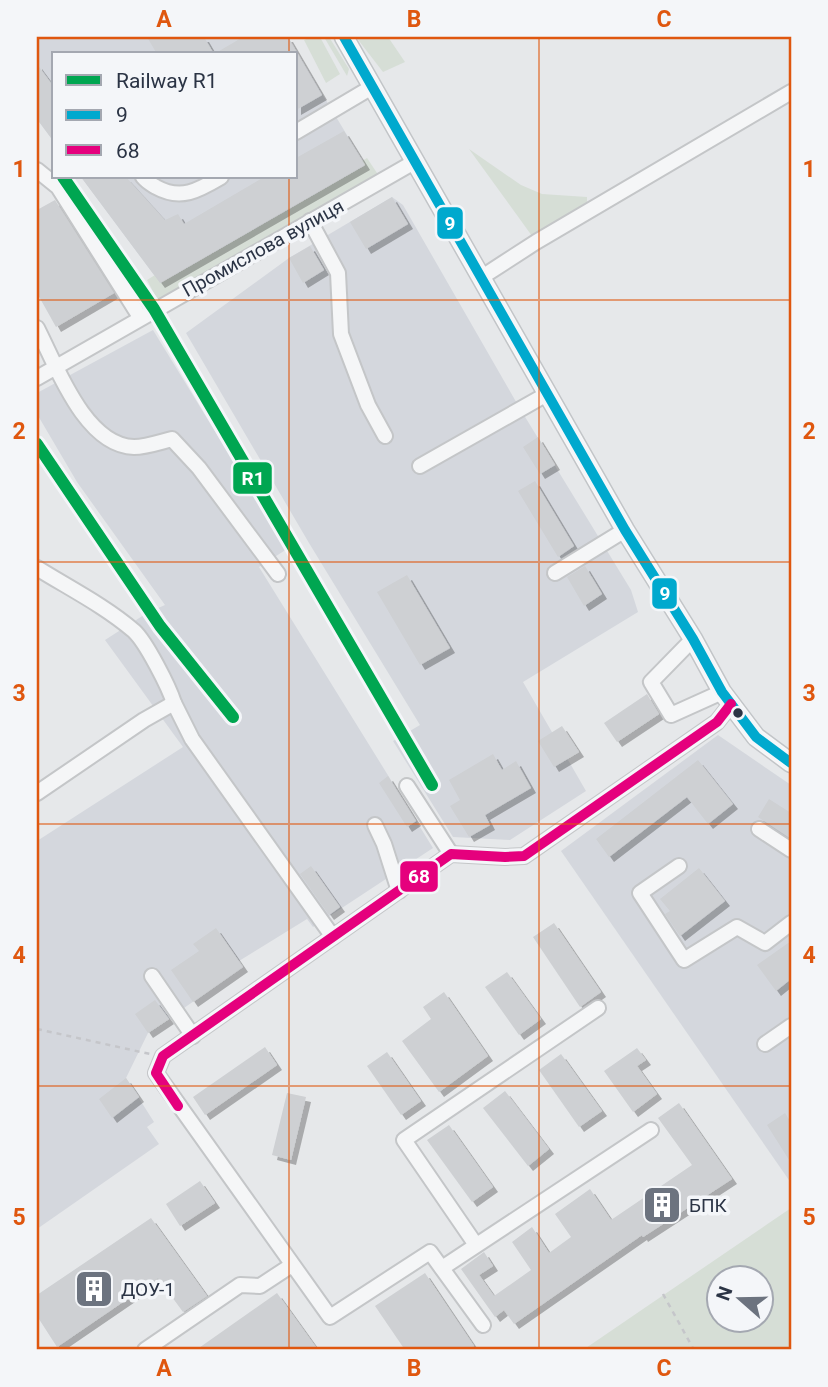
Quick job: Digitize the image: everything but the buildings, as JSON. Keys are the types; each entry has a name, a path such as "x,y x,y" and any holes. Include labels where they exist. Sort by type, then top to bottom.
{"main road":[{"path":"344,37 625,530 727,698 756,737 791,763"}],"street":[{"path":"298,131 372,87"},
{"path":"482,277 548,235 791,92"},
{"name":"Промислова вулиця","path":"37,378 416,160"},
{"path":"37,170 58,187 140,317"},
{"path":"144,178 164,191 180,195 198,191 219,178"},
{"path":"310,221 338,273 341,334 368,405 385,436"},
{"path":"37,328 85,418 108,440 133,447 172,439 199,468 278,574"},
{"path":"420,466 547,394"},
{"path":"555,573 625,530"},
{"path":"37,568 96,604 136,633 170,690 192,739 333,937"},
{"path":"693,639 651,682 671,715 727,698"},
{"path":"483,1325 430,1252 330,1317 156,1073 163,1056 451,854 505,858 524,856 717,722 727,698"},
{"path":"37,793 144,720 174,703"},
{"path":"407,786 451,854"},
{"path":"375,825 399,891"},
{"path":"758,829 791,850"},
{"path":"679,866 640,893 684,960 737,927 765,943 791,923"},
{"path":"152,976 193,1036"},
{"path":"476,1245 404,1140 598,1008"},
{"path":"765,1044 791,1026"},
{"path":"442,1268 651,1130"},
{"path":"145,1350 240,1285 260,1286 292,1265"}],"path":[{"path":"37,1029 163,1056"},
{"path":"663,1294 694,1350"}],"shaded area":[{"path":"37,37 288,37 297,52 52,52 52,139 37,119"},
{"path":"320,37 340,74 326,83 304,40"},
{"path":"324,37 329,37 349,69 347,76"},
{"path":"356,37 388,37 405,62 383,72"},
{"path":"298,54 365,165 160,283 82,178 298,178"},
{"path":"469,149 521,185 542,194 587,197 587,202 532,236"},
{"path":"367,158 379,176 158,301 147,280 155,275 161,283 364,166 362,161"},
{"path":"392,197 403,205 519,407 631,590 638,612 523,682 586,791 510,840 453,837 393,741 420,725 186,333 289,258"},
{"path":"153,330 287,549 259,567 433,848 313,927 307,919 239,961 243,967 148,1033 126,1078 154,1122 147,1127 159,1144 37,1229 37,841 183,747 105,640 147,613 165,605 77,482 37,414 37,393"},
{"path":"718,735 791,785 791,1183 561,851"},
{"path":"791,1208 791,1350 583,1350 706,1266 706,1334 776,1334 776,1264 709,1264"}],"rail line":[{"name":"R1","path":"64,178 154,309 432,785"},
{"name":"R1","path":"37,444 160,626 233,717"}],"transit line":[{"name":"9","path":"344,37 625,530 693,639 722,692 756,737 791,763"},
{"name":"68","path":"178,1106 156,1073 163,1056 451,854 524,856 717,722 731,704"}],"place":[{"name":"БПК","path":"662,1205"},
{"name":"ДОУ-1","path":"94,1289"}]}
